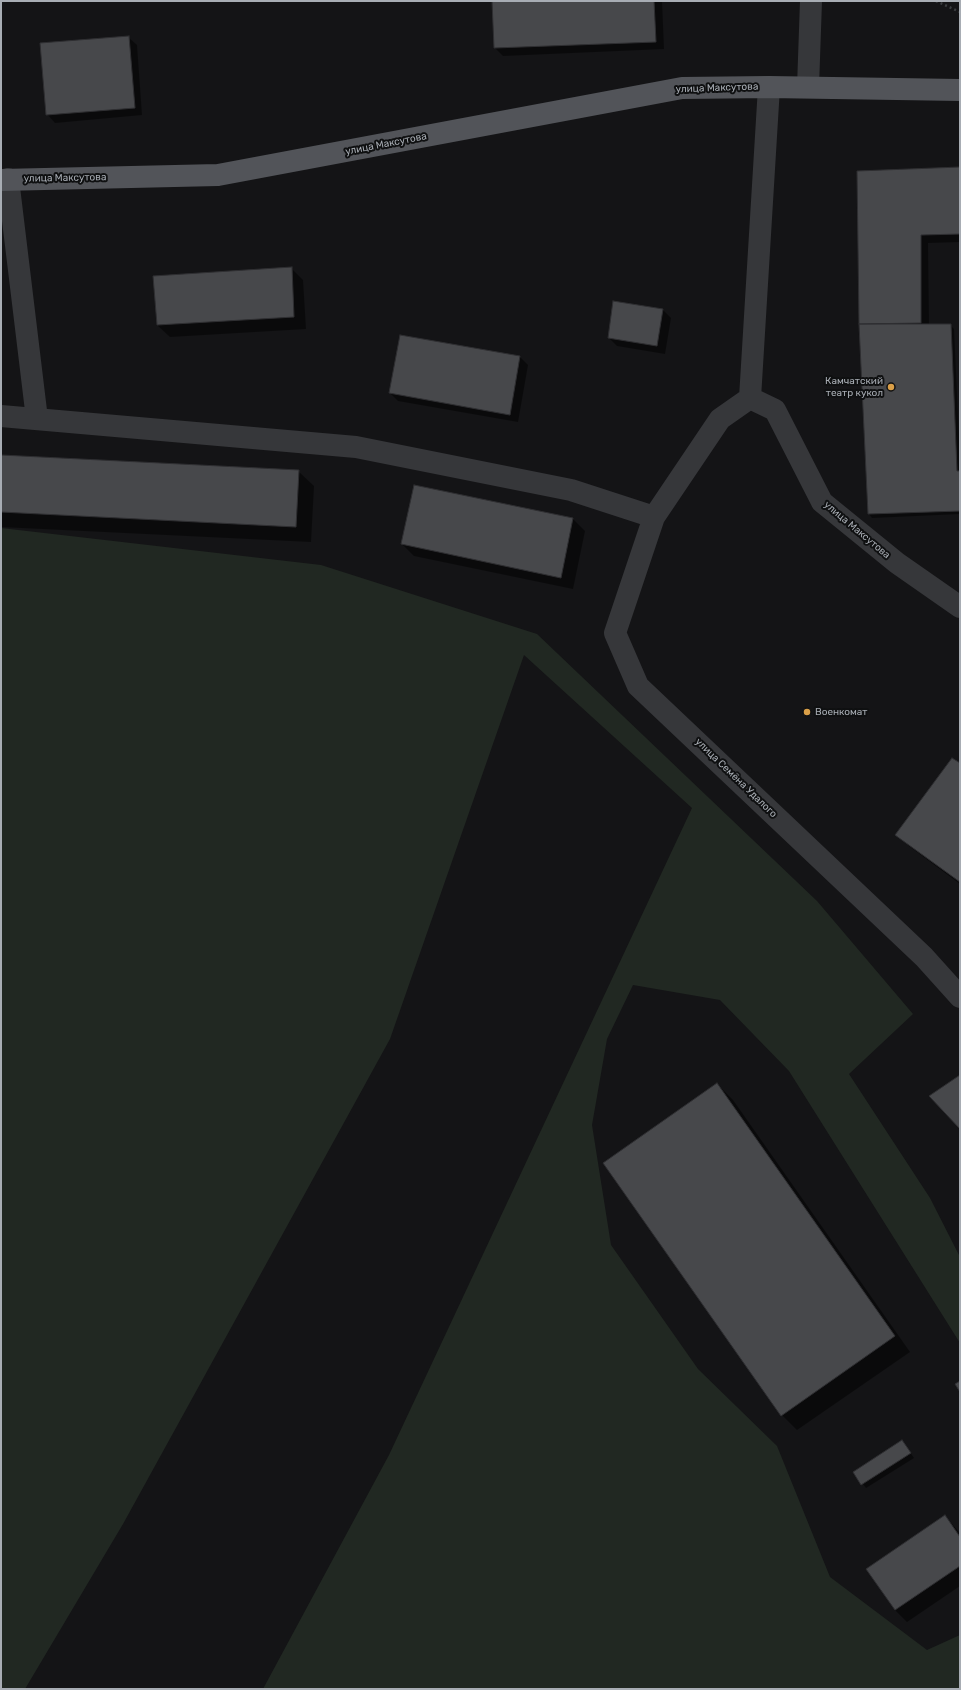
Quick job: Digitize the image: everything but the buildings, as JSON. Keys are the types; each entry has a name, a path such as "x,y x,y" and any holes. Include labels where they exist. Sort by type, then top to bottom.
{"main road":[{"name":"улица Максутова","path":"4,180 218,175 682,88 808,87 960,90"}],"street":[{"path":"808,87 811,1"},
{"name":"улица Максутова","path":"770,87 750,398 775,410 822,502 897,564 960,607"},
{"path":"4,180 37,419"},
{"path":"1,416 356,447 571,490 654,517 720,419 750,398"},
{"name":"улица Семёна Удалого","path":"654,517 615,633 638,686 924,957 960,997"}],"path":[{"path":"936,1 960,12"}],"shaded area":[{"path":"1,528 321,565 537,634 817,901 913,1014 849,1074 930,1198 960,1257 960,1343 789,1071 720,1000 633,985 607,1039 592,1125 611,1245 698,1369 777,1446 830,1577 927,1650 960,1635 960,1689 263,1689 389,1455 692,808 524,655 390,1039 123,1524 25,1689 1,1689"}],"place":[{"name":"Камчатский театр кукол","path":"891,387"},
{"name":"Военкомат","path":"807,712"}]}
